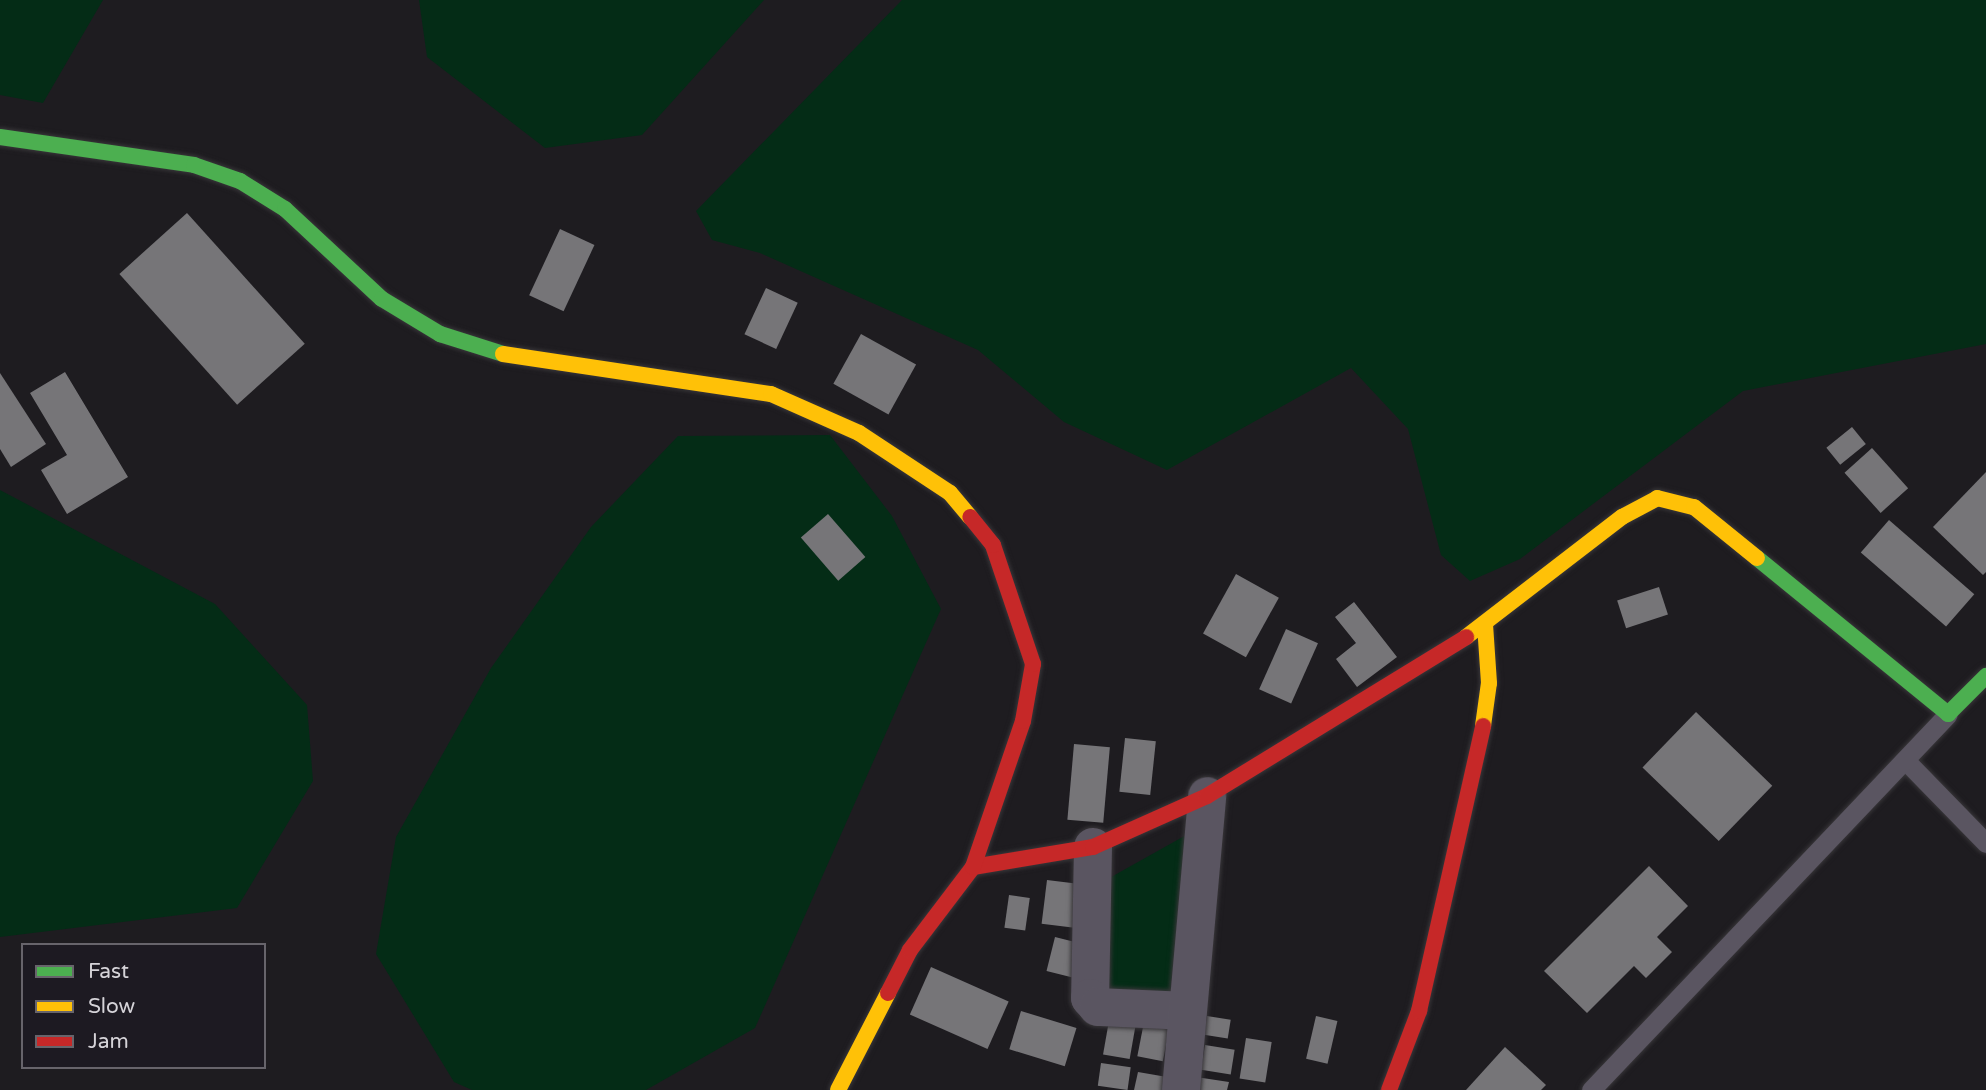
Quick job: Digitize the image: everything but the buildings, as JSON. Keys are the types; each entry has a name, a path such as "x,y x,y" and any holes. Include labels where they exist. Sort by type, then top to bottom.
{"street":[{"path":"0,137 194,165 240,181 285,209 382,299 440,334 479,350 771,394 859,432 950,493 993,545 1033,664 1023,721 973,867 910,950 838,1090"},
{"path":"973,867 1093,848 1207,796 1485,625 1622,517 1657,498 1674,499 1694,507 1948,715 1986,676"},
{"path":"1389,1090 1419,1011 1478,765 1489,683 1485,625"},
{"path":"1181,1090 1207,796"},
{"path":"1093,848 1090,998 1098,1007 1186,1011"}],"lane":[{"path":"1591,1090 1948,715"},
{"path":"1905,760 1986,843"}],"green space":[{"path":"0,0 103,0 43,103 0,95"},
{"path":"419,0 764,0 642,135 545,148 427,57"},
{"path":"902,0 1986,0 1986,344 1743,391 1520,559 1470,581 1441,555 1408,429 1351,368 1167,470 1064,422 978,350 760,253 712,240 696,211"},
{"path":"830,435 892,516 941,609 755,1028 646,1090 472,1090 454,1082 376,954 396,837 491,668 591,527 678,436"},
{"path":"0,490 215,604 307,705 313,781 237,908 0,937"},
{"path":"1188,834 1170,995 1102,1000 1104,881"}],"traffic: fast":[{"path":"0,137 194,165 240,181 285,209 382,299 440,334 503,354"},
{"path":"1757,558 1948,714 1986,676"}],"traffic: slow":[{"path":"503,354 771,394 859,433 950,493 970,517"},
{"path":"1466,637 1622,517 1657,498 1694,507 1757,558"},
{"path":"1483,726 1489,683 1485,625"},
{"path":"838,1090 888,993"}],"traffic: jam":[{"path":"888,993 910,950 973,867 1023,721 1033,664 993,545 970,517"},
{"path":"973,867 1093,847 1207,796 1466,637"},
{"path":"1389,1090 1419,1011 1483,726"}]}
